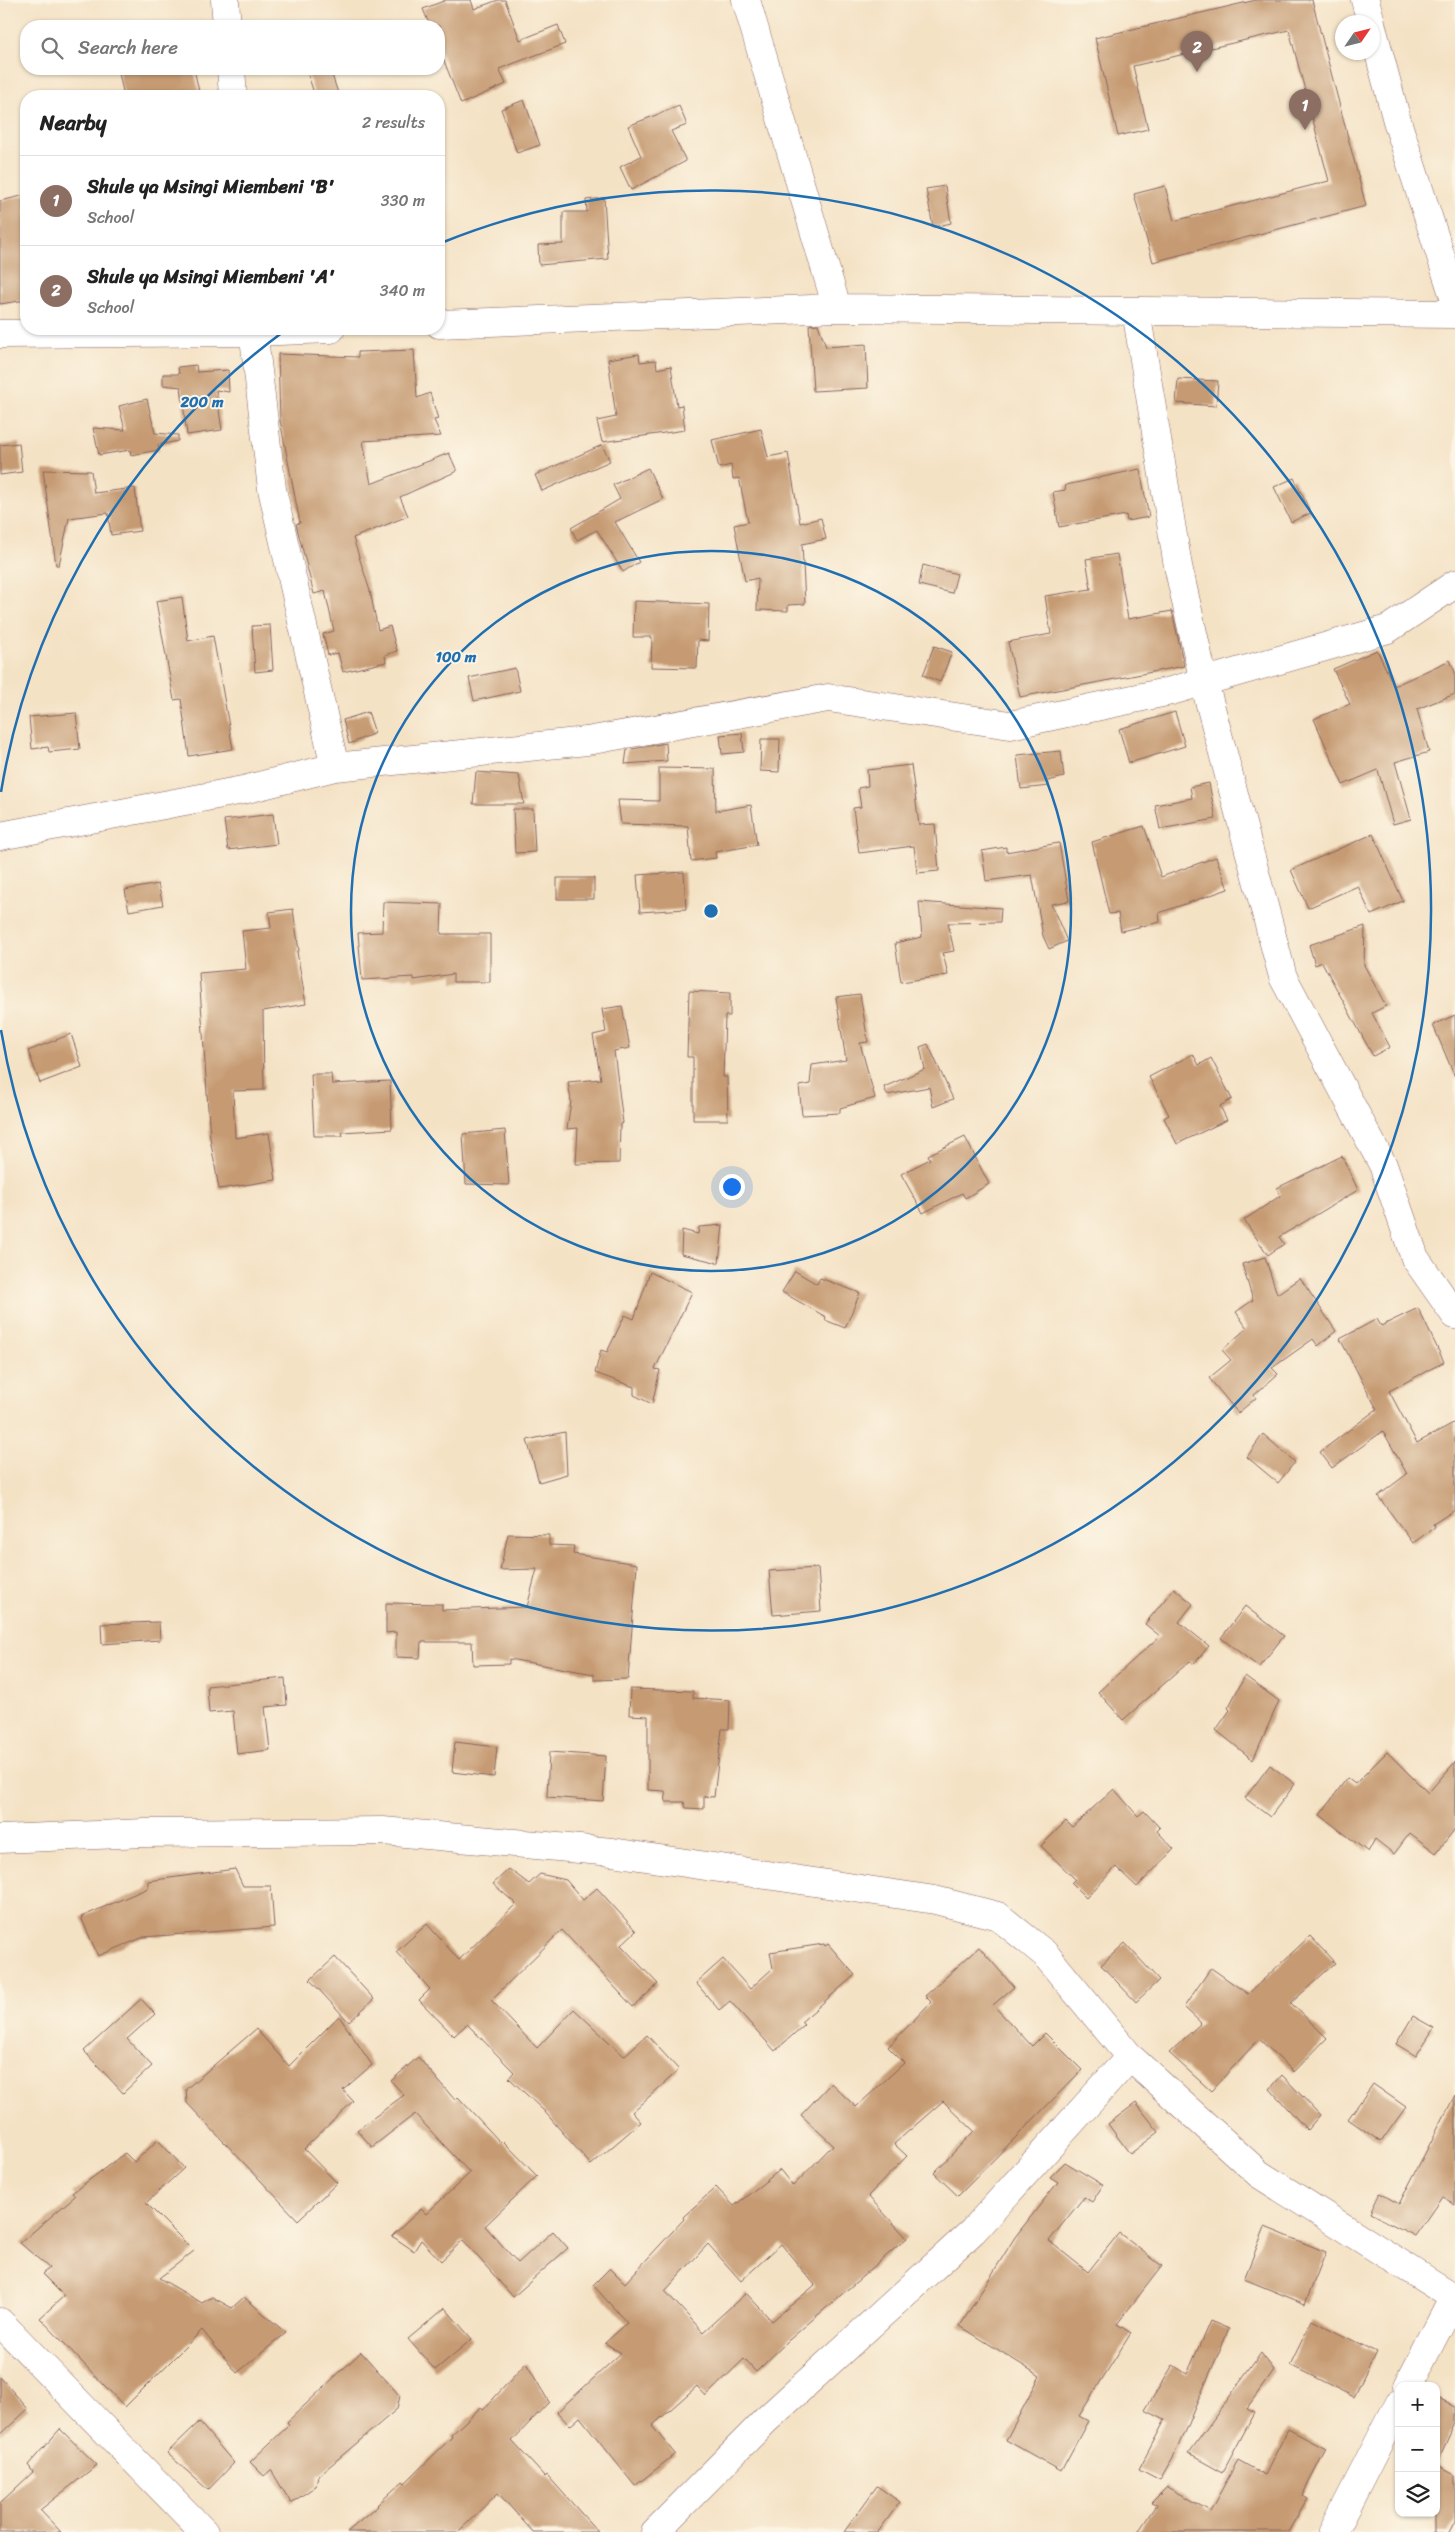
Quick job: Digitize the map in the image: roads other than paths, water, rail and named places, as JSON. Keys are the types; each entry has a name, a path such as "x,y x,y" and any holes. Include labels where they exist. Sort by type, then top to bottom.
{"street":[{"path":"225,0 227,20"},
{"path":"746,0 837,308"},
{"path":"1365,0 1369,15"},
{"path":"1380,56 1398,121 1455,300"},
{"path":"231,75 233,90"},
{"path":"445,324 837,308 1455,314"},
{"path":"1136,311 1178,566 1204,682 1283,977 1383,1165 1415,1258 1455,1316"},
{"path":"0,334 20,334"},
{"path":"254,335 272,489 335,767"},
{"path":"0,836 243,790 335,767 587,742 828,698 1010,725 1204,682 1388,629 1455,584"},
{"path":"0,1840 145,1833 383,1831 612,1852 935,1900 998,1916 1045,1954 1130,2058 1260,2174 1454,2297 1410,2382"},
{"path":"655,2532 766,2420 973,2231 1130,2058"},
{"path":"0,2322 204,2532"},
{"path":"1332,2532 1395,2411"}],"place":[{"name":"Shule ya Msingi Miembeni 'A'","path":"1197,72"},
{"name":"Shule ya Msingi Miembeni 'B'","path":"1305,130"}]}
